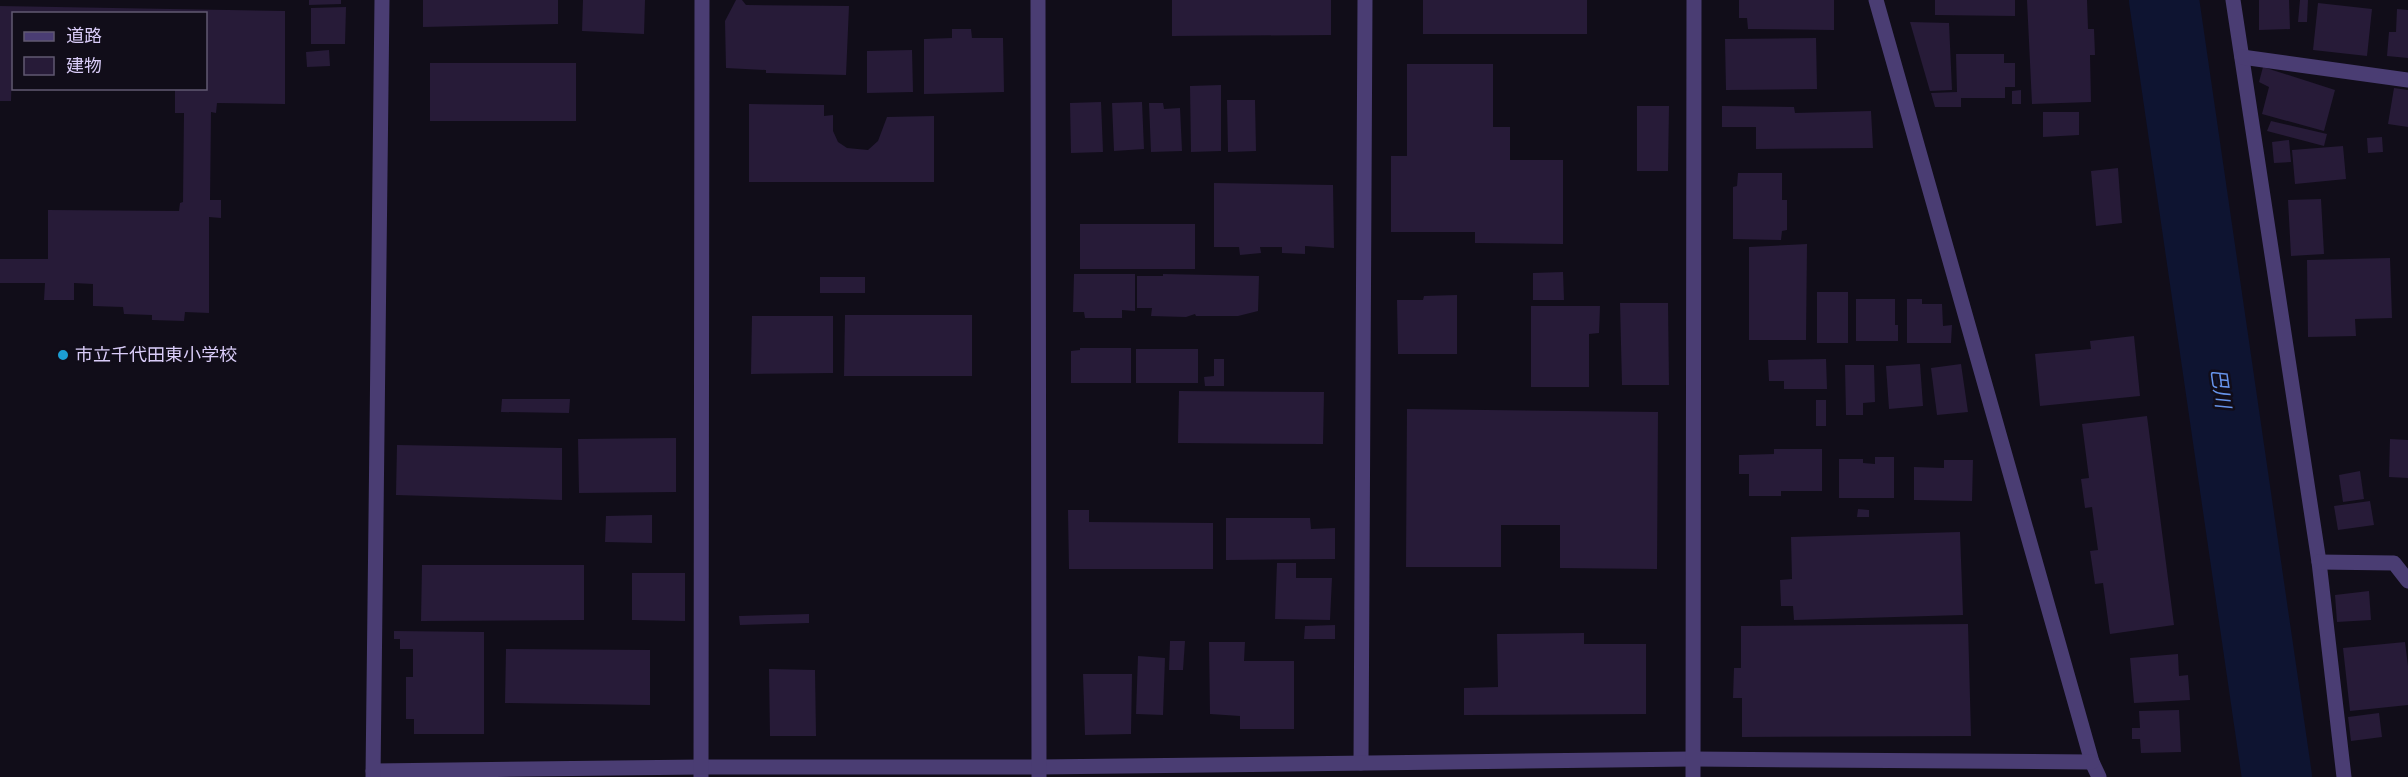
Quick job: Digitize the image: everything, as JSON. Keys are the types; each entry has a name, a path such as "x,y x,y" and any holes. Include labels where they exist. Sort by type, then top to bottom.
{"street":[{"path":"382,0 373,774 1039,772 1361,763 1693,759 2092,762"},
{"path":"701,772 702,0"},
{"path":"1038,0 1039,772"},
{"path":"1361,763 1365,0"},
{"path":"1693,777 1694,0"},
{"path":"1876,0 2092,762 2099,777"},
{"path":"2233,0 2319,562 2344,777"},
{"path":"2241,57 2408,80"},
{"path":"2319,562 2394,563 2408,581"}],"building":[{"path":"309,0 341,0 341,4 309,5"},
{"path":"423,0 558,0 558,24 423,27"},
{"path":"583,0 645,0 644,34 582,31"},
{"path":"736,0 742,0 746,5 849,6 846,75 766,73 766,70 726,68 725,21"},
{"path":"1172,0 1331,0 1331,35 1172,36"},
{"path":"1423,0 1587,0 1587,34 1423,34"},
{"path":"1739,0 1834,0 1834,30 1748,29 1747,18 1739,18"},
{"path":"1935,0 2015,0 2015,16 1935,15"},
{"path":"2027,0 2087,0 2088,29 2094,29 2095,55 2090,55 2091,102 2032,104"},
{"path":"2259,0 2289,0 2290,29 2259,30"},
{"path":"2300,0 2308,0 2307,22 2298,22"},
{"path":"2318,3 2372,9 2367,56 2313,50"},
{"path":"0,6 285,11 285,104 217,103 216,113 211,112 210,200 221,200 221,218 209,217 209,313 185,312 184,321 152,320 152,315 124,314 123,307 93,306 93,284 74,283 74,300 44,300 45,283 0,283 0,259 48,259 48,210 179,211 180,203 183,202 184,113 175,113 175,90 207,90 207,12 12,12 11,101 0,101"},
{"path":"346,7 345,44 311,44 311,8"},
{"path":"2397,9 2408,10 2408,58 2387,56 2389,32 2396,32"},
{"path":"1910,22 1949,23 1952,90 1930,91"},
{"path":"952,29 971,29 972,38 1003,38 1004,92 924,94 924,39 952,38"},
{"path":"1816,38 1817,89 1726,90 1725,39"},
{"path":"329,50 330,66 307,67 306,52"},
{"path":"912,50 913,92 867,93 867,51"},
{"path":"1956,54 2004,54 2004,63 2015,63 2015,87 2005,87 2005,98 1961,98 1961,107 1935,107 1931,93 1957,92"},
{"path":"430,63 576,63 576,121 430,121"},
{"path":"1407,64 1493,64 1493,127 1510,127 1510,160 1563,160 1563,244 1475,243 1475,232 1391,232 1391,156 1407,156"},
{"path":"2263,67 2335,90 2324,131 2262,114 2269,87 2259,82"},
{"path":"1221,85 1221,151 1191,152 1190,86"},
{"path":"2394,88 2408,90 2408,127 2388,124"},
{"path":"2021,90 2021,104 2012,104 2012,91"},
{"path":"1227,100 1255,100 1256,151 1228,152"},
{"path":"1101,102 1103,152 1071,153 1070,103"},
{"path":"1142,102 1144,149 1114,151 1112,103"},
{"path":"1149,103 1163,103 1164,109 1180,108 1182,151 1151,152"},
{"path":"749,104 824,105 824,116 833,115 833,131 838,142 847,148 868,150 878,141 887,117 934,116 934,182 749,182"},
{"path":"1637,106 1669,106 1668,171 1637,171"},
{"path":"1722,106 1794,107 1795,113 1871,111 1873,148 1756,149 1756,127 1722,127"},
{"path":"2043,112 2079,112 2079,135 2043,137"},
{"path":"2271,121 2327,134 2324,146 2267,131"},
{"path":"2382,137 2383,152 2368,153 2367,138"},
{"path":"2289,140 2291,162 2274,163 2272,142"},
{"path":"2343,146 2346,179 2295,184 2292,150"},
{"path":"2118,168 2122,223 2096,226 2091,171"},
{"path":"1738,173 1782,173 1782,200 1787,200 1787,230 1782,231 1781,240 1733,239 1733,187 1737,186"},
{"path":"1214,183 1333,185 1334,248 1305,246 1305,254 1282,253 1282,247 1260,247 1261,253 1240,255 1239,247 1214,247"},
{"path":"2321,199 2324,254 2291,256 2288,200"},
{"path":"1080,224 1195,224 1195,269 1080,269"},
{"path":"1807,244 1806,340 1749,340 1749,247"},
{"path":"2390,258 2392,318 2355,319 2356,336 2308,337 2307,260"},
{"path":"1563,272 1564,300 1533,300 1533,273"},
{"path":"1074,274 1135,274 1135,311 1122,310 1122,318 1085,318 1084,312 1073,312"},
{"path":"1163,274 1259,276 1258,311 1238,316 1196,316 1195,314 1186,317 1151,316 1152,308 1137,308 1137,276 1163,276"},
{"path":"820,277 865,277 865,293 820,293"},
{"path":"1817,292 1848,292 1848,343 1817,343"},
{"path":"1457,295 1457,354 1398,354 1397,300 1423,300 1424,296"},
{"path":"1856,299 1895,299 1895,325 1898,325 1898,341 1856,341"},
{"path":"1907,299 1922,299 1922,304 1942,304 1943,326 1952,325 1951,343 1907,343"},
{"path":"1620,303 1668,303 1669,385 1622,385"},
{"path":"1531,306 1600,306 1599,333 1589,334 1589,387 1531,387"},
{"path":"845,315 972,315 972,376 844,376"},
{"path":"752,316 833,316 833,373 751,374"},
{"path":"2134,336 2140,396 2040,406 2035,354 2091,349 2090,341"},
{"path":"1080,348 1131,348 1131,383 1071,383 1071,351 1080,350"},
{"path":"1136,349 1198,349 1198,383 1136,383"},
{"path":"1214,359 1224,359 1224,386 1205,386 1204,377 1214,376"},
{"path":"1826,359 1827,389 1784,389 1784,381 1769,381 1768,360"},
{"path":"1920,364 1923,406 1889,409 1886,366"},
{"path":"1961,364 1968,412 1937,415 1931,368"},
{"path":"1845,365 1874,365 1875,402 1863,403 1863,415 1846,415"},
{"path":"1179,391 1324,392 1323,444 1178,443"},
{"path":"502,399 570,399 569,413 501,412"},
{"path":"1816,400 1826,400 1826,426 1816,426"},
{"path":"1407,409 1658,412 1657,569 1560,568 1560,525 1501,525 1501,567 1406,567"},
{"path":"2147,416 2174,625 2110,634 2103,583 2095,584 2090,551 2098,550 2092,507 2085,508 2081,479 2089,478 2082,424"},
{"path":"676,438 676,492 579,493 578,439"},
{"path":"2390,439 2408,440 2408,478 2389,477"},
{"path":"397,445 562,448 562,500 396,495"},
{"path":"1774,449 1822,449 1822,491 1781,491 1781,496 1749,496 1749,474 1739,474 1739,455 1774,454"},
{"path":"1875,457 1894,457 1894,498 1839,498 1839,459 1863,459 1863,463 1875,464"},
{"path":"1944,460 1973,460 1972,501 1914,500 1914,467 1944,468"},
{"path":"2360,471 2364,499 2343,502 2339,475"},
{"path":"2370,501 2374,525 2338,530 2334,506"},
{"path":"1858,509 1869,510 1869,517 1857,517"},
{"path":"1068,510 1089,510 1089,522 1213,523 1213,569 1069,569"},
{"path":"652,515 652,543 605,542 606,516"},
{"path":"1226,518 1310,518 1311,529 1335,528 1335,559 1226,560"},
{"path":"1960,532 1963,615 1794,620 1793,606 1781,606 1780,580 1792,579 1791,537"},
{"path":"1277,563 1296,563 1296,578 1332,578 1330,620 1275,619"},
{"path":"422,565 584,565 584,620 421,621"},
{"path":"632,573 685,573 685,621 632,620"},
{"path":"2369,591 2371,620 2337,622 2335,595"},
{"path":"809,614 809,623 740,625 739,616"},
{"path":"1968,624 1971,736 1742,737 1742,698 1733,698 1734,668 1741,668 1741,626"},
{"path":"1335,625 1335,639 1304,639 1305,626"},
{"path":"394,631 484,632 484,734 414,734 414,719 406,719 406,677 413,677 413,649 400,649 400,639 394,639"},
{"path":"1584,633 1584,644 1646,644 1646,714 1464,715 1464,688 1498,687 1497,634"},
{"path":"1170,641 1185,641 1183,670 1169,670"},
{"path":"1209,642 1245,642 1244,661 1294,661 1294,729 1240,729 1240,716 1210,714"},
{"path":"2405,642 2408,666 2408,705 2350,711 2343,648"},
{"path":"506,649 650,650 650,705 505,703"},
{"path":"2178,654 2179,676 2188,675 2190,700 2134,703 2130,658"},
{"path":"1138,656 1165,658 1163,715 1136,714"},
{"path":"769,669 815,670 816,736 770,736"},
{"path":"1083,674 1132,674 1131,734 1085,735"},
{"path":"2179,710 2181,752 2141,753 2140,739 2132,739 2132,728 2140,728 2139,711"},
{"path":"2379,713 2382,737 2351,741 2348,717"}],"waterway":[{"name":"巴川","path":"2164,0 2277,777"}],"place":[{"name":"市立千代田東小学校","path":"63,355"}]}
